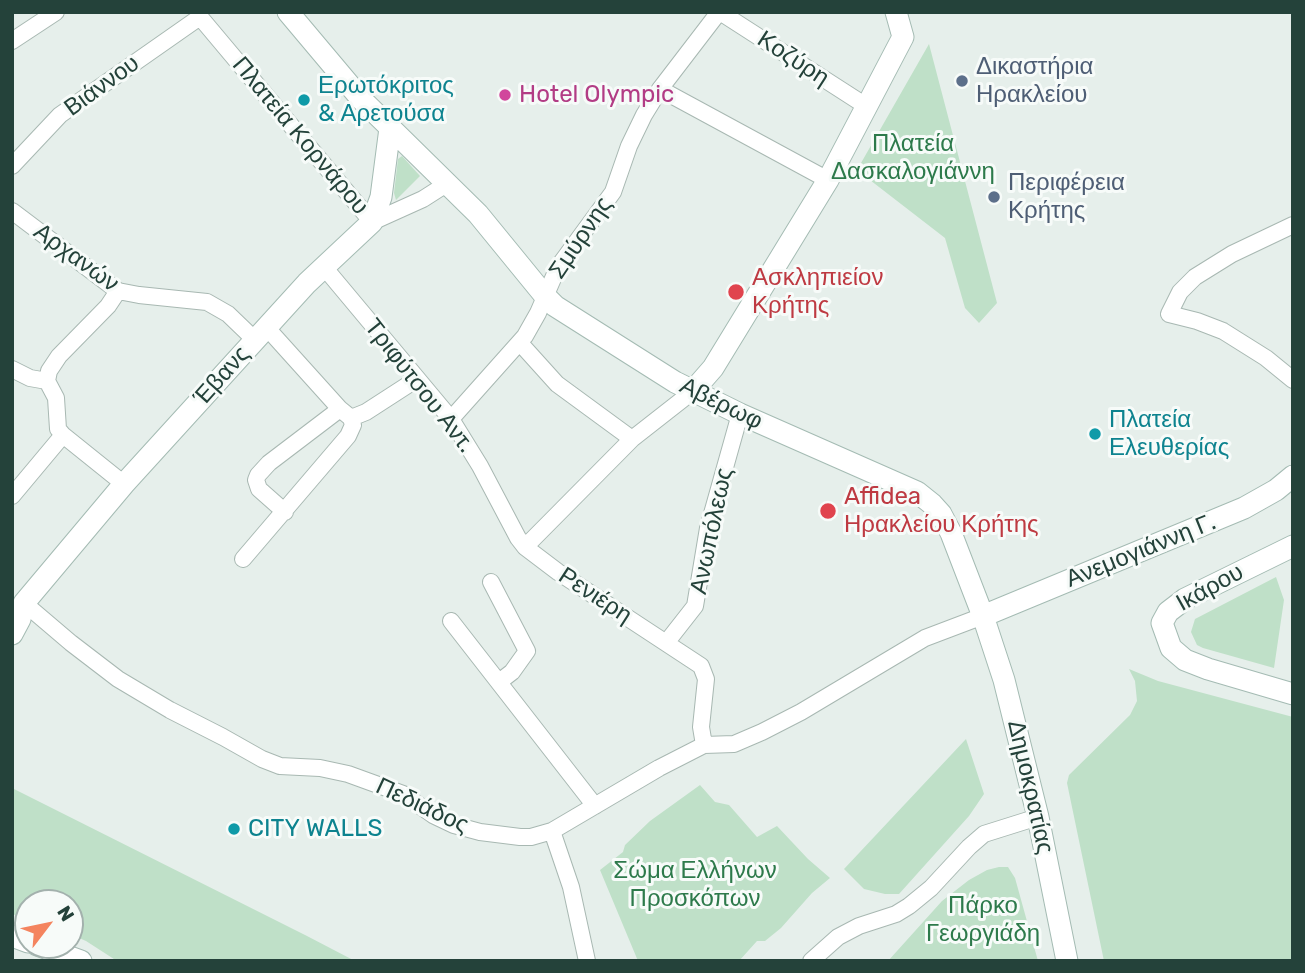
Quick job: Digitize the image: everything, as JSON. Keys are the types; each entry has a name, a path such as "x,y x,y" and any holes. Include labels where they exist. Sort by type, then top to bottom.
{"main road":[{"path":"288,12 362,100 390,128"},
{"path":"692,392 713,368 828,180 903,37 896,12"},
{"name":"Αβέρωφ","path":"390,128 478,214 545,296 579,323 692,392 924,497 946,523 983,616"},
{"name":"Πλατεία Κορνάρου","path":"372,222 381,198 390,128"},
{"name":"Έβανς","path":"12,634 20,619 16,600 324,267 352,244 372,222"},
{"name":"Ανεμογιάννη Γ.","path":"983,616 1244,508 1276,490 1293,476"},
{"name":"Ικάρου","path":"1293,546 1185,599 1168,612 1162,623 1171,648 1185,660 1293,694"},
{"name":"Δημοκρατίας","path":"983,616 1010,704 1038,817 1067,961"}],"street":[{"path":"12,41 56,12"},
{"name":"Σμύρνης","path":"451,419 520,343 565,257 609,200 637,126 660,89 719,12"},
{"name":"Κοζύρη","path":"719,12 866,106"},
{"name":"Βιάννου","path":"12,166 60,115 200,17"},
{"name":"Πλατεία Κορνάρου","path":"200,17 372,222"},
{"path":"660,89 828,180"},
{"name":"Έβανς","path":"372,222 423,199 447,183"},
{"name":"Αρχανών","path":"12,211 118,290 139,295 207,302 228,313 261,334 348,415"},
{"path":"1293,225 1232,254 1195,277 1180,292 1169,314 1223,331 1266,358 1293,380"},
{"name":"Τριφύτσου Αντ.","path":"324,267 451,419 525,547"},
{"path":"118,290 108,306 59,356 49,371 47,381 55,398 58,429 124,484"},
{"path":"520,343 557,384 632,439"},
{"path":"12,369 30,378 47,381"},
{"path":"285,512 259,489 256,480 269,463 348,415 366,412 417,379"},
{"path":"525,547 632,439 692,392"},
{"name":"Ανωπόλεως","path":"666,643 695,606 708,528 740,414"},
{"path":"243,559 348,436 353,425 348,415"},
{"path":"12,496 63,435"},
{"name":"Ρενιέρη","path":"525,547 666,643"},
{"path":"491,582 527,651 512,672 499,682"},
{"name":"Πεδιάδος","path":"16,600 127,684 270,763 331,770 363,778 403,794 444,821 466,829 520,837 552,831 659,768 704,745 734,744 748,739 800,712 925,638 983,616"},
{"path":"451,621 596,806"},
{"path":"666,643 701,666 706,679 701,727 704,745"},
{"path":"810,961 838,937 859,926 896,914 909,906 931,888 984,834 1038,817"},
{"path":"552,831 572,887 587,961"}],"green space":[{"name":"Πλατεία Δασκαλογιάννη","path":"929,44 997,303 979,323 965,308 945,238 857,170"},
{"path":"402,156 420,176 396,200 394,193 398,159"},
{"path":"1276,577 1284,600 1274,668 1197,645 1191,632 1195,619"},
{"path":"1129,669 1158,681 1293,717 1293,961 1104,961 1067,783 1069,775 1130,715 1137,701 1135,681"},
{"path":"966,739 984,794 969,816 899,894 864,889 844,869"},
{"name":"Σώμα Ελλήνων Προσκόπων","path":"700,785 715,802 729,805 757,837 777,826 830,878 812,893 781,928 765,941 757,941 739,961 638,961 600,870 623,852 625,845 650,821"},
{"path":"12,788 355,961 117,961 84,940 84,889 14,889 12,914"},
{"name":"Πάρκο Γεωργιάδη","path":"999,867 1008,867 1015,878 1038,961 888,961 942,901 969,880"}],"place":[{"name":"Δικαστήρια Ηρακλείου","path":"962,81"},
{"name":"Hotel Olympic","path":"505,95"},
{"name":"Ερωτόκριτος & Αρετούσα","path":"304,100"},
{"name":"Περιφέρεια Κρήτης","path":"994,197"},
{"name":"Ασκληπιείον Κρήτης","path":"736,292"},
{"name":"Πλατεία Ελευθερίας","path":"1095,434"},
{"name":"Affidea Ηρακλείου Κρήτης","path":"828,511"},
{"name":"CITY WALLS","path":"234,829"}]}
